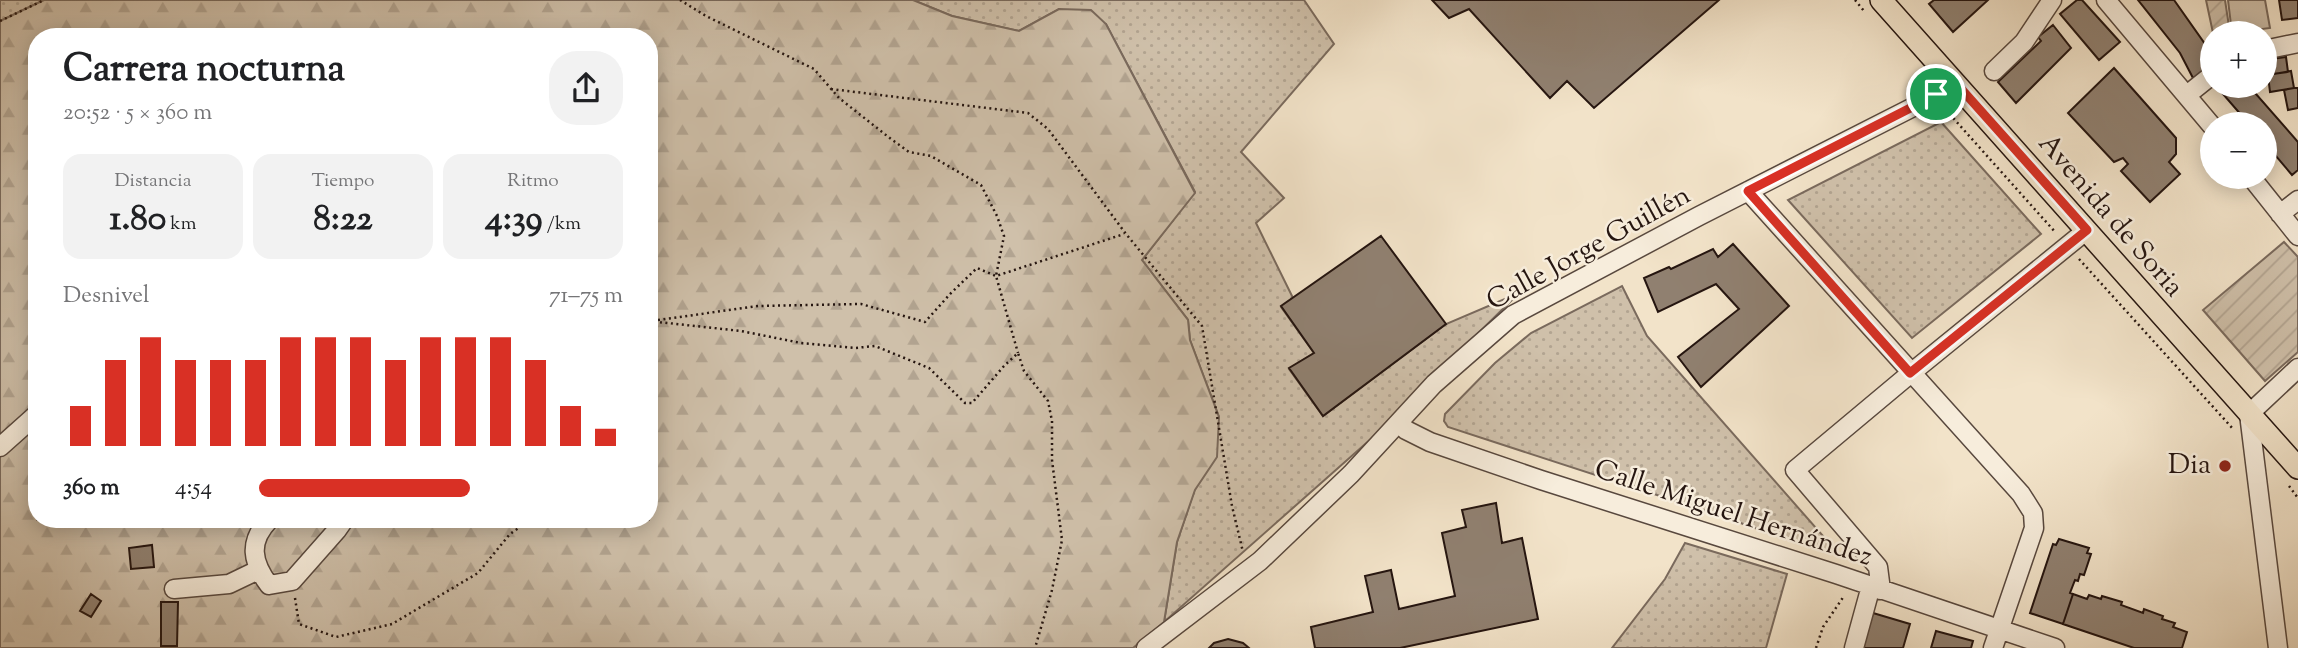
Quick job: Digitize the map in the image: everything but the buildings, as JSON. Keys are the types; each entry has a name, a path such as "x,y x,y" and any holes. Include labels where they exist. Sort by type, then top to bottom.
{"main road":[{"name":"Avenida de Soria","path":"1881,0 2298,468"}],"street":[{"path":"1994,71 2024,42 2052,0"},
{"path":"2106,0 2201,112"},
{"path":"2277,47 2298,43"},
{"name":"Calle Jorge Guillén","path":"1146,648 1248,571 1350,474 1434,384 1513,315 1928,99 1955,82"},
{"path":"2187,94 2200,84"},
{"path":"2261,189 2292,225"},
{"path":"1748,191 2021,494 2033,513 2034,528 1993,648"},
{"path":"2292,225 2298,200"},
{"path":"1854,648 1869,586 1878,567 1796,470 1910,373 2087,230"},
{"path":"2278,648 2249,414 2298,368"},
{"path":"0,447 28,422"},
{"name":"Calle Miguel Hernández","path":"1399,422 1406,430 1430,442 2055,648"},
{"path":"265,528 255,545 254,557 258,570 269,585 292,581 338,528"},
{"path":"174,589 229,584 258,570"}],"path":[{"path":"0,21 44,0"},
{"path":"680,0 706,16 814,69 831,89 909,152 931,156 981,185 1004,236 996,276 1018,353 1024,371 1048,401 1052,421 1052,460 1062,540 1052,590 1035,648"},
{"path":"831,89 1028,113 1048,129 1126,234 1202,326 1232,506 1248,571"},
{"name":"Avenida de Soria","path":"1940,103 2062,240"},
{"path":"658,320 758,306 861,304 925,322 977,268 996,276 1126,234"},
{"name":"Avenida de Soria","path":"2072,251 2236,433"},
{"path":"658,322 741,331 801,343 855,348 875,346 929,368 965,402 972,403 1018,353"},
{"path":"292,581 299,624 336,637 392,624 478,573 510,534 519,528"},
{"path":"1815,648 1823,627 1869,586"}],"green space":[{"path":"0,0 44,0 0,21"},
{"path":"44,0 913,0 952,16 1019,31 1059,9 1091,10 1106,24 1195,193 1142,260 1188,320 1190,340 1219,417 1217,457 1195,490 1177,542 1164,622 1133,648 0,648 0,21"},
{"path":"913,0 1304,0 1334,44 1241,152 1284,198 1256,223 1293,298 1281,307 1314,353 1289,369 1323,416 1446,324 1519,293 1372,438 1164,622 1177,542 1219,417 1190,340 1188,320 1142,260 1195,192 1106,24 1059,9 1019,31 952,16"},
{"path":"2206,0 2225,0 2228,21 2210,21"},
{"path":"2228,0 2265,0 2269,21 2231,21"},
{"path":"1941,122 2041,234 1912,338 1788,200"},
{"path":"2284,242 2298,257 2298,352 2265,381 2203,310"},
{"path":"1622,286 1647,336 1838,553 1816,549 1448,427 1444,421 1445,414 1495,363 1531,333"},
{"path":"1685,543 1787,574 1766,648 1612,648 1665,579"}],"place":[{"name":"Dia","path":"2225,466"}],"route":[{"path":"1955,82 2087,230 1910,373 1748,191 1936,94 1955,82"}]}
